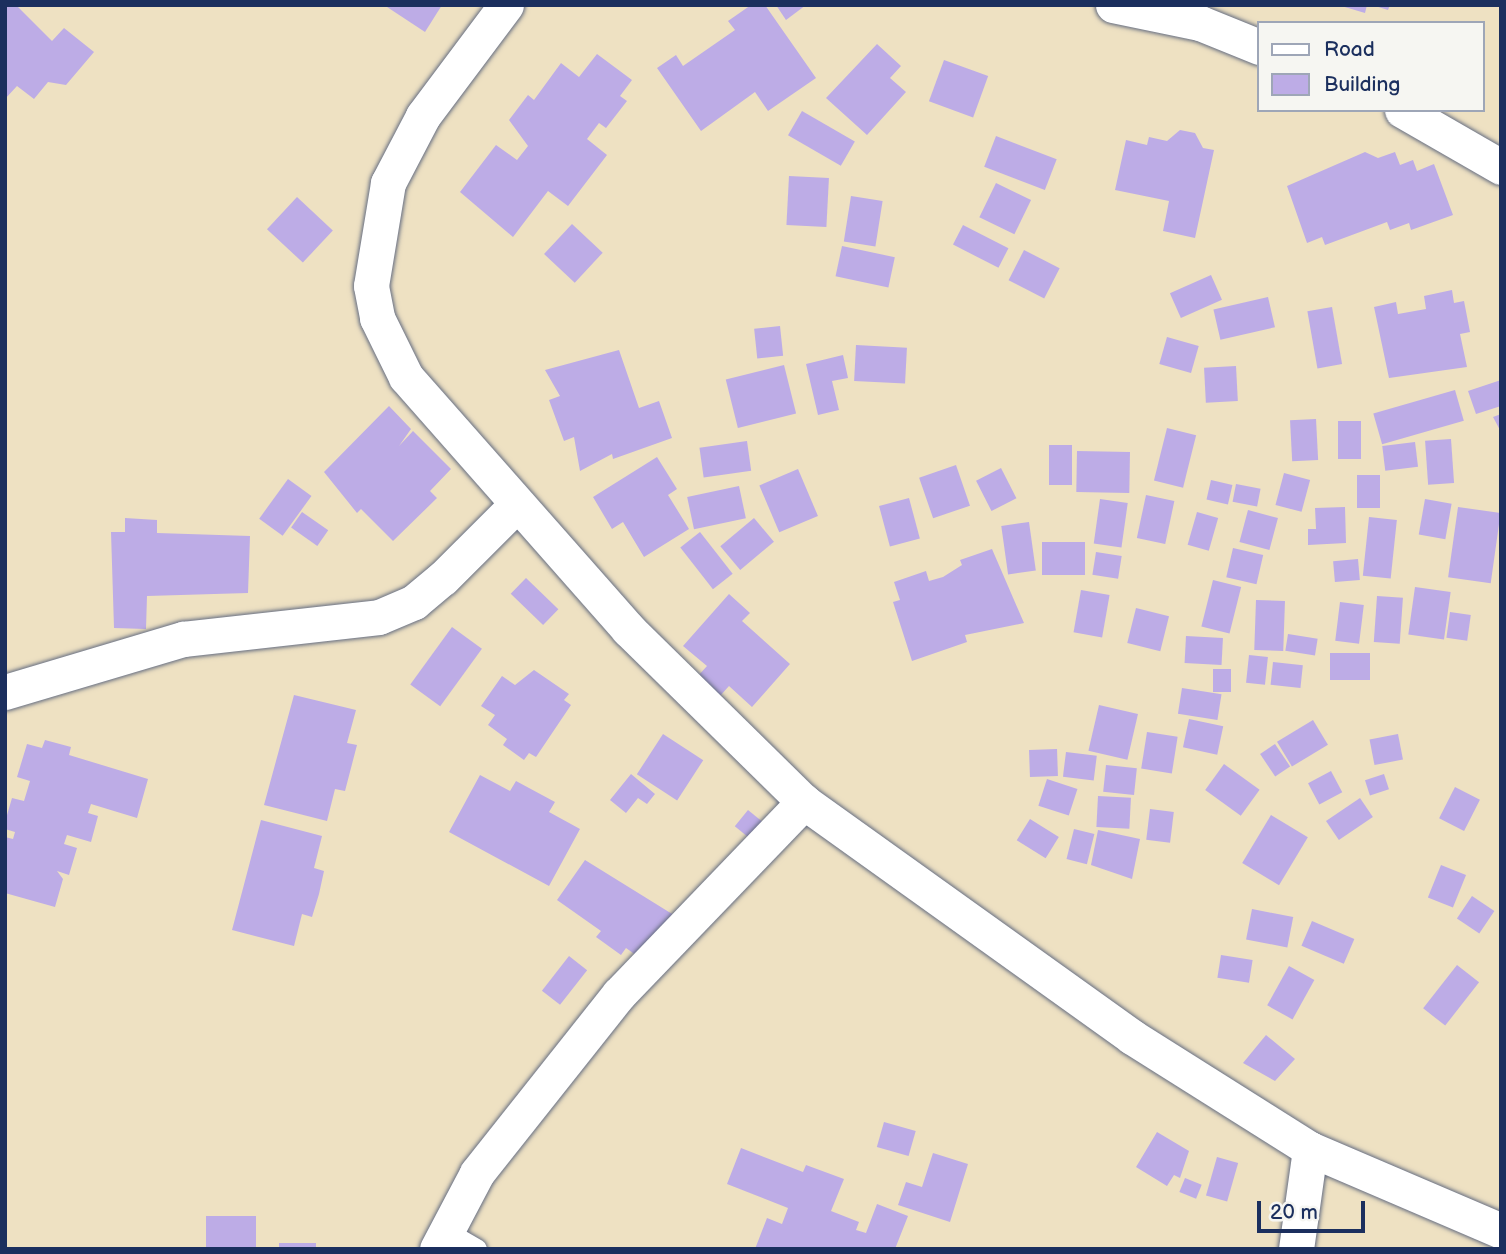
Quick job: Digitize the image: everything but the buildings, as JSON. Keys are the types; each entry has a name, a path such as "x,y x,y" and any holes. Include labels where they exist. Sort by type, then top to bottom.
{"street":[{"path":"506,5 404,151 378,221 372,286 377,318 400,369 516,505 628,629 804,802 1132,1037 1310,1149 1501,1231"},
{"path":"1113,5 1200,23 1258,47"},
{"path":"1405,112 1501,167"},
{"path":"5,692 183,639 379,617 423,594 516,505"},
{"path":"441,1239 477,1173 618,994 804,802"},
{"path":"1296,1249 1310,1149"}],"lane":[{"path":"441,1239 478,1249"}]}
